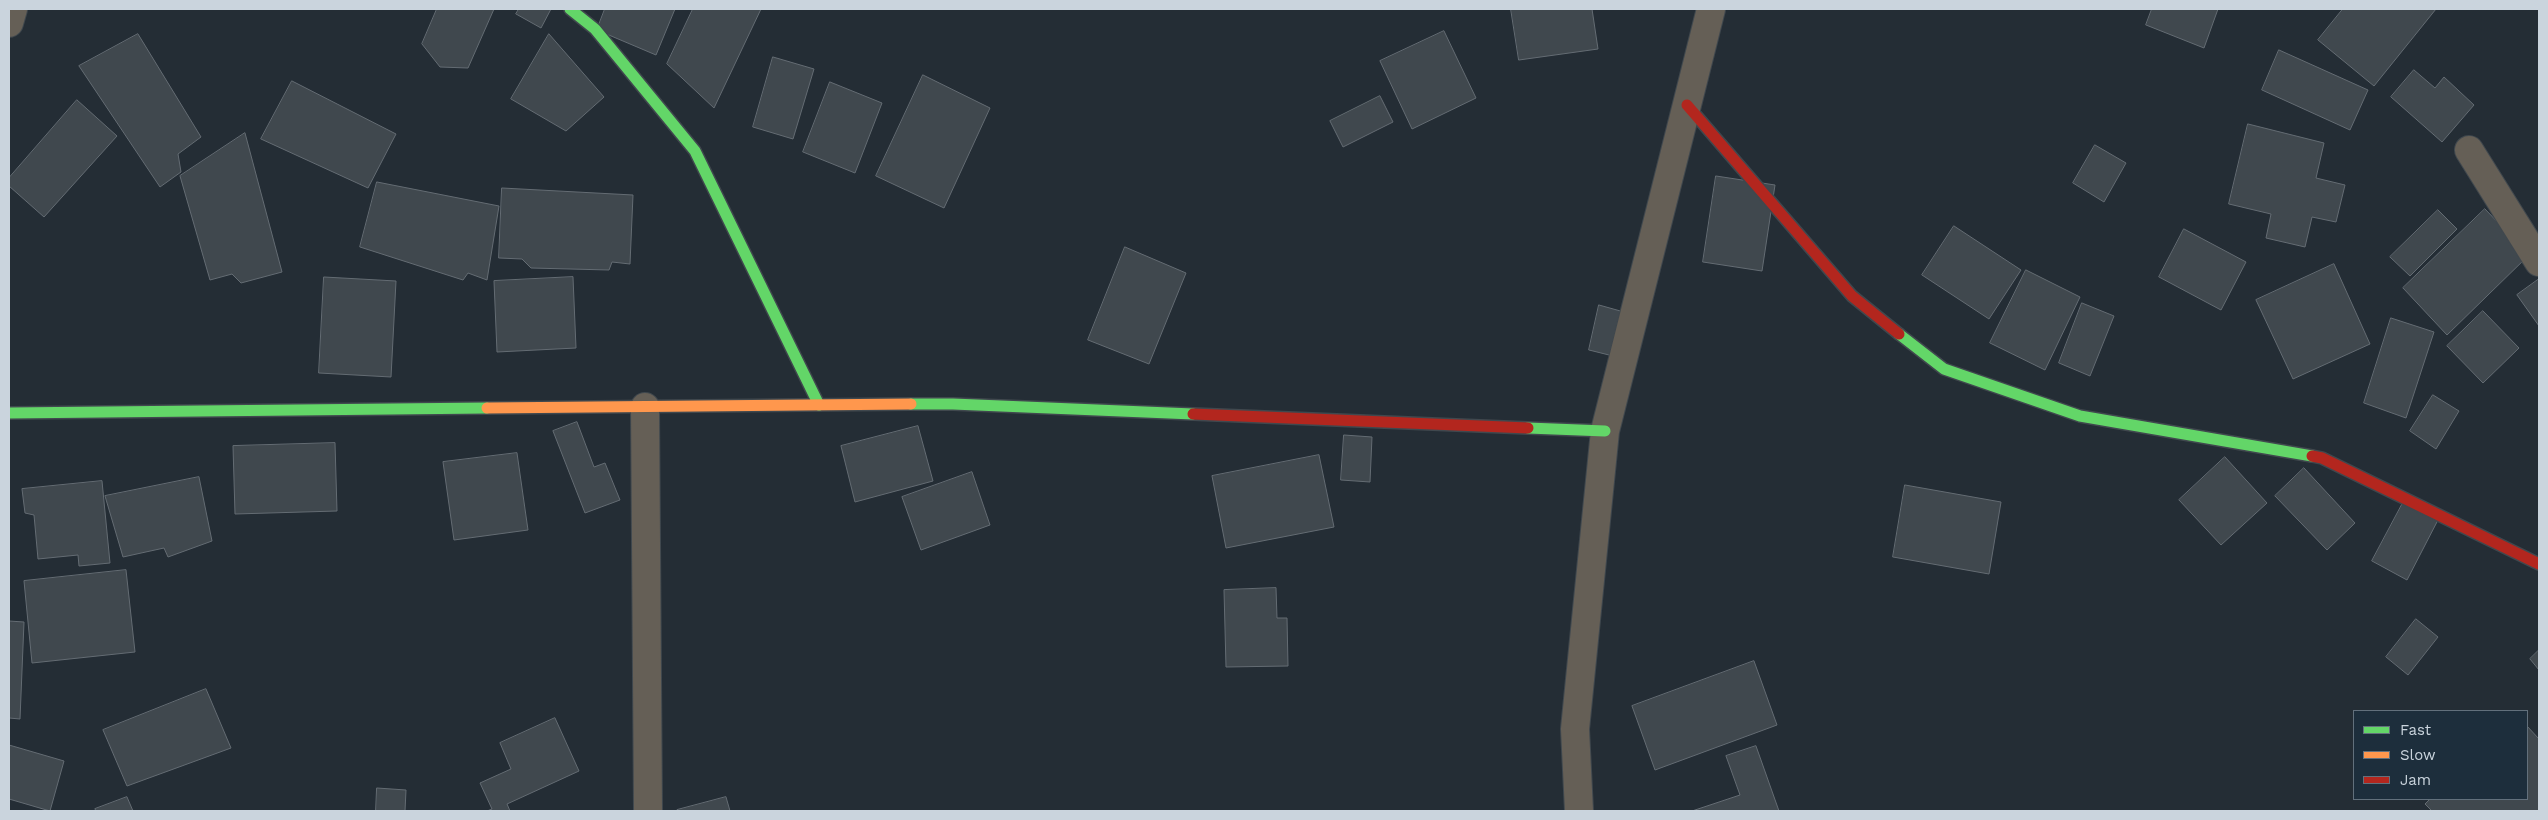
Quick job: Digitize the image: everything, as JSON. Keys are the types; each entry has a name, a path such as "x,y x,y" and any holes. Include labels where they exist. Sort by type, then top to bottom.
{"street":[{"path":"9,23 13,9"},
{"path":"570,9 595,29 695,151 818,405"},
{"path":"1579,811 1575,729 1606,431 1712,9"},
{"path":"1688,105 1852,296 1944,369 2080,416 2322,458 2539,564"},
{"path":"2469,150 2539,262"},
{"path":"9,413 953,404 1606,431"},
{"path":"645,407 648,811"}],"building":[{"path":"437,9 494,9 468,68 440,67 422,44"},
{"path":"519,9 551,9 541,28 516,14"},
{"path":"605,9 675,9 656,55 597,30"},
{"path":"693,9 761,9 714,108 667,64"},
{"path":"1511,9 1592,9 1598,49 1519,60"},
{"path":"2152,9 2218,9 2204,48 2146,25"},
{"path":"2343,9 2436,9 2374,86 2318,40"},
{"path":"1444,31 1476,98 1412,129 1380,61"},
{"path":"138,34 201,137 178,154 181,172 160,187 79,66"},
{"path":"549,34 604,97 566,131 511,99"},
{"path":"2279,50 2368,90 2350,130 2262,90"},
{"path":"773,57 814,69 793,139 753,127"},
{"path":"2414,70 2435,88 2444,77 2474,105 2442,142 2391,97"},
{"path":"923,75 990,108 944,208 876,176"},
{"path":"292,81 396,134 368,188 261,139"},
{"path":"830,82 882,103 855,173 803,152"},
{"path":"1380,96 1393,122 1343,147 1330,121"},
{"path":"77,100 117,136 44,217 9,186 9,178"},
{"path":"2248,124 2324,143 2316,178 2345,185 2336,222 2312,217 2305,247 2266,238 2271,214 2229,204"},
{"path":"245,133 282,272 241,283 232,274 210,280 180,176"},
{"path":"2095,145 2126,163 2104,202 2073,183"},
{"path":"1716,176 1775,185 1762,271 1703,262"},
{"path":"377,182 499,206 487,280 468,273 463,280 360,247"},
{"path":"502,188 633,195 630,264 612,262 609,270 531,268 522,259 499,258"},
{"path":"2485,209 2529,255 2447,335 2403,288"},
{"path":"2438,210 2457,229 2410,276 2390,257"},
{"path":"1954,226 2021,270 1989,319 1922,275"},
{"path":"2184,229 2246,262 2221,310 2159,277"},
{"path":"1125,247 1186,273 1149,364 1088,340"},
{"path":"2334,264 2370,344 2293,379 2256,300"},
{"path":"2026,270 2080,297 2045,370 1990,343"},
{"path":"324,277 396,281 391,377 319,373"},
{"path":"573,277 576,348 497,352 494,281"},
{"path":"2539,279 2539,326 2517,295"},
{"path":"2082,303 2114,316 2090,376 2059,363"},
{"path":"1599,305 1624,312 1613,356 1589,350"},
{"path":"2483,311 2519,348 2483,383 2447,346"},
{"path":"2391,318 2434,332 2406,418 2364,403"},
{"path":"2433,395 2459,411 2436,449 2410,431"},
{"path":"577,422 594,467 605,463 620,500 585,513 553,431"},
{"path":"918,426 933,481 855,502 841,446"},
{"path":"1344,435 1372,437 1370,482 1341,480"},
{"path":"335,443 337,511 235,514 233,446"},
{"path":"517,453 528,530 454,540 443,462"},
{"path":"1319,455 1334,527 1226,548 1212,476"},
{"path":"2225,457 2267,503 2221,545 2179,500"},
{"path":"2304,468 2355,523 2327,550 2275,496"},
{"path":"972,472 990,525 921,550 902,497"},
{"path":"199,477 212,541 168,557 164,548 123,557 105,496"},
{"path":"102,481 110,563 79,566 78,555 38,559 34,515 25,513 22,489"},
{"path":"1905,485 2001,502 1989,574 1893,557"},
{"path":"2405,499 2439,518 2407,580 2372,561"},
{"path":"126,570 135,652 32,663 24,581"},
{"path":"1276,588 1277,618 1287,618 1288,666 1226,667 1224,590"},
{"path":"2416,619 2438,637 2408,675 2386,657"},
{"path":"9,621 24,622 20,719 9,718"},
{"path":"2539,650 2539,670 2530,659"},
{"path":"1754,661 1777,725 1655,770 1632,706"},
{"path":"206,689 231,748 127,786 103,730"},
{"path":"555,718 579,771 507,804 510,811 487,811 492,809 480,783 511,769 500,743"},
{"path":"2528,727 2539,739 2539,811 2432,811 2425,804 2429,800 2528,800"},
{"path":"9,745 64,761 50,811 9,799"},
{"path":"1756,746 1779,811 1692,811 1740,795 1726,756"},
{"path":"377,788 406,790 405,811 376,811"},
{"path":"127,797 133,811 96,811 95,809"},
{"path":"726,797 730,811 677,811 677,810"}],"traffic: fast":[{"path":"570,9 595,29 695,151 819,405"},
{"path":"1899,334 1944,369 2080,416 2312,456"},
{"path":"911,404 1193,414"},
{"path":"9,413 487,408"},
{"path":"1528,428 1605,431"}],"traffic: slow":[{"path":"487,408 911,404"}],"traffic: jam":[{"path":"1687,105 1852,296 1899,334"},
{"path":"1193,414 1528,428"},
{"path":"2312,456 2322,458 2539,564"}]}
